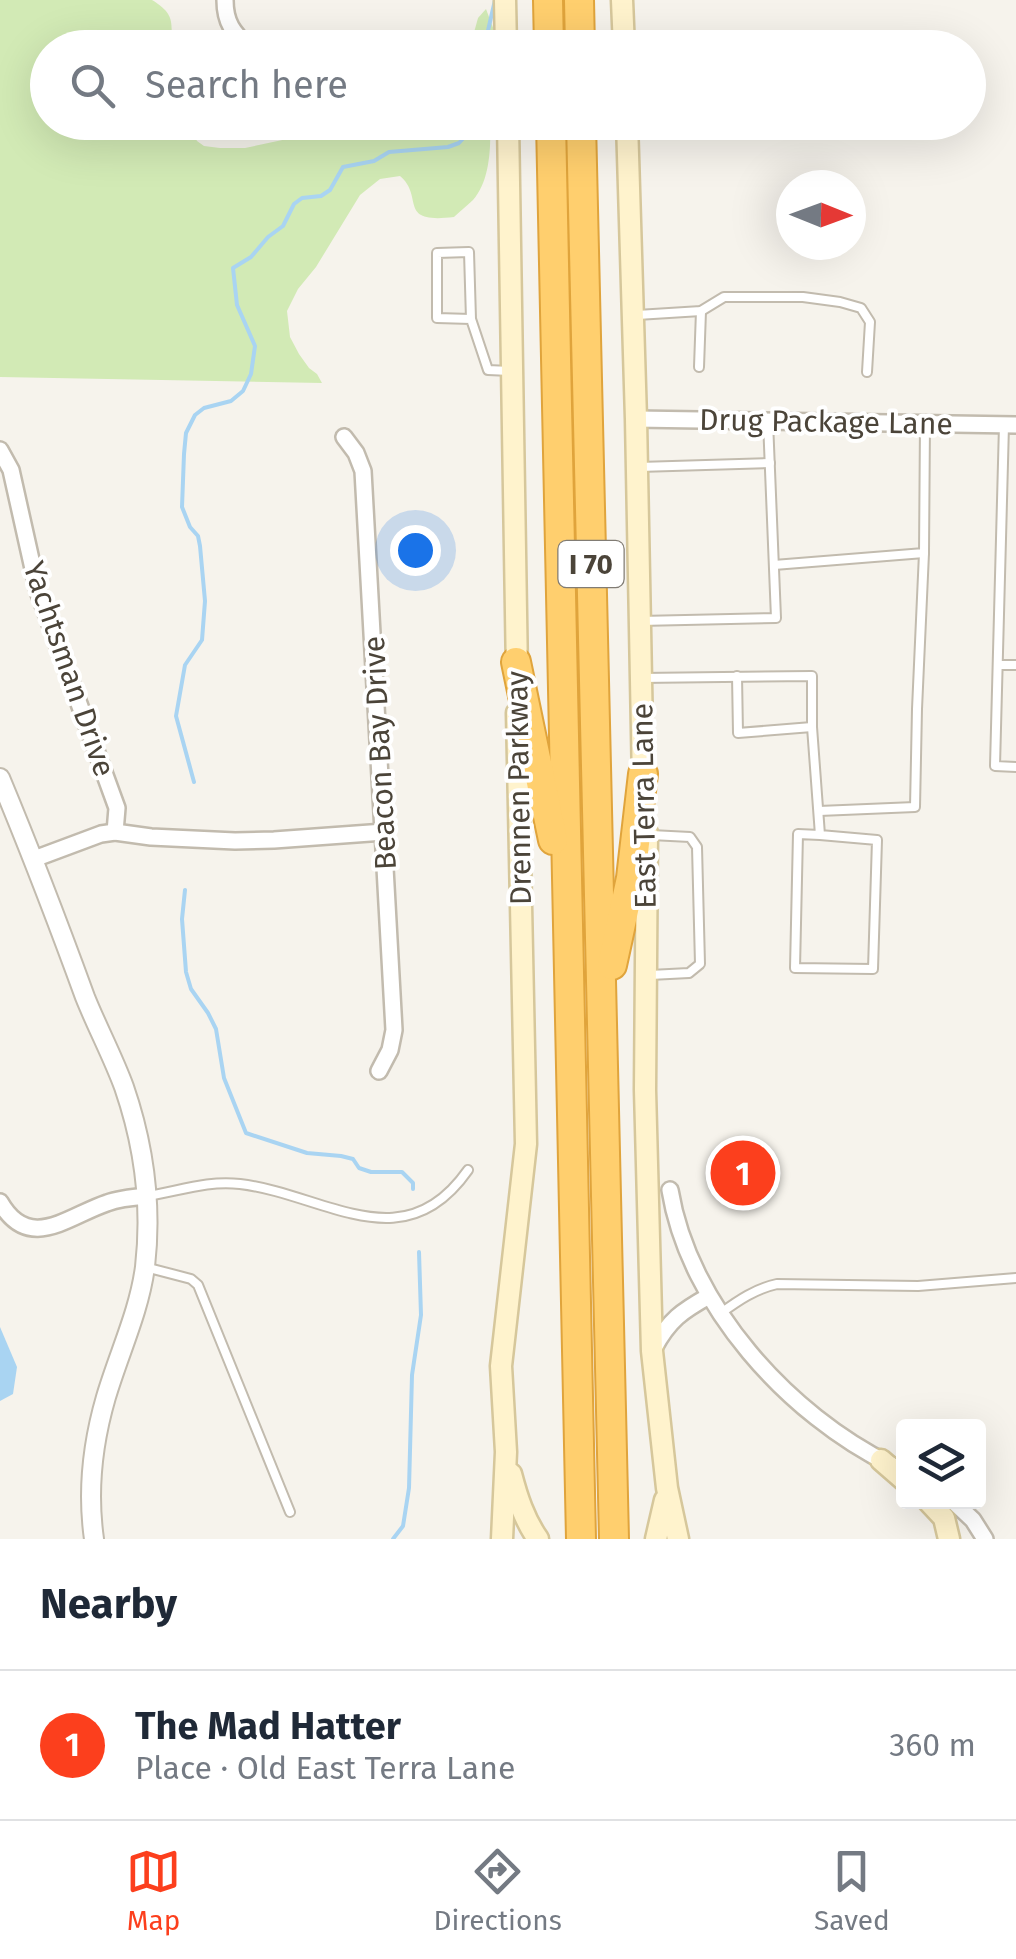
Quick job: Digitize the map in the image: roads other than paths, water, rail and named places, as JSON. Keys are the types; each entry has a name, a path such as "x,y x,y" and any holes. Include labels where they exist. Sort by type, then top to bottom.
{"highway":[{"path":"548,0 549,30"},
{"path":"579,0 580,30"},
{"name":"I 70","path":"551,140 581,1539"},
{"name":"I 70","path":"582,140 614,1539"},
{"path":"516,662 568,920"},
{"path":"603,1005 631,878 643,774"}],"main road":[{"path":"505,0 506,30"},
{"path":"622,0 623,30"},
{"name":"Drennen Parkway","path":"506,1452 501,1366 526,1144 508,140"},
{"name":"East Terra Lane","path":"627,140 647,834 645,1090 650,1289 652,1351 667,1488"},
{"path":"502,1539 506,1452"},
{"path":"506,1452 521,1507 538,1539"},
{"path":"881,1460 896,1473"},
{"path":"656,1539 667,1488"},
{"path":"667,1488 678,1539"},
{"path":"936,1509 944,1518 949,1539"}],"street":[{"path":"225,0 225,14 232,30"},
{"name":"Drug Package Lane","path":"636,419 1010,425"},
{"name":"Beacon Bay Drive","path":"344,437 363,470 384,832 394,1030 390,1050 379,1071"},
{"name":"Yachtsman Drive","path":"0,450 11,470 38,591 117,808 114,832"},
{"path":"0,778 124,1086 148,1196 145,1267 135,1314 93,1448 90,1498 94,1539"},
{"path":"34,859 114,832 274,840 384,832"},
{"path":"670,1190 679,1228 710,1296 765,1370 849,1442 896,1468"},
{"path":"0,1202 16,1223 46,1228 108,1202 148,1196"},
{"path":"650,1289 668,1309 684,1310"},
{"path":"652,1351 664,1328 684,1310 710,1296"},
{"path":"961,1509 985,1539"}],"lane":[{"path":"471,319 437,318 437,253 469,252 471,319 488,370 512,371"},
{"path":"633,316 700,311 724,298 803,297 840,302 861,308 870,322 867,372"},
{"path":"700,311 700,367"},
{"path":"640,621 776,618 768,421"},
{"path":"819,811 915,807 925,424"},
{"path":"1010,425 995,766 1016,767"},
{"path":"637,467 770,463"},
{"path":"774,565 924,553"},
{"path":"998,664 1016,665"},
{"path":"737,676 738,733 812,728"},
{"path":"641,678 812,676 820,835"},
{"path":"647,834 690,837 697,847 700,964 690,973 647,975"},
{"path":"798,834 820,835 877,840 873,969 795,968 798,834"},
{"path":"148,1196 200,1185 240,1184 384,1219 408,1216 440,1202 468,1170"},
{"path":"145,1267 198,1284 290,1512"},
{"path":"722,1313 762,1287 777,1284 918,1286 1016,1278"}],"water":[{"path":"0,1327 17,1367 13,1394 0,1401"}],"waterway":[{"path":"488,30 495,0"},
{"path":"194,782 176,716 185,665 202,640 205,601 198,536 182,507 184,454 186,433 195,415 204,408 231,401 243,391 251,374 255,346 237,305 233,268 251,257 283,226 294,204 330,190 343,167 374,161 389,152 448,147 462,140"},
{"path":"185,890 182,919 186,972 191,989 216,1029 224,1078 246,1133 307,1153 353,1159 359,1168 371,1172 402,1172 413,1183 413,1189"},
{"path":"393,1539 403,1526 409,1488 412,1375 421,1315 419,1252"}],"place":[{"name":"The Mad Hatter","path":"743,1173"}]}
